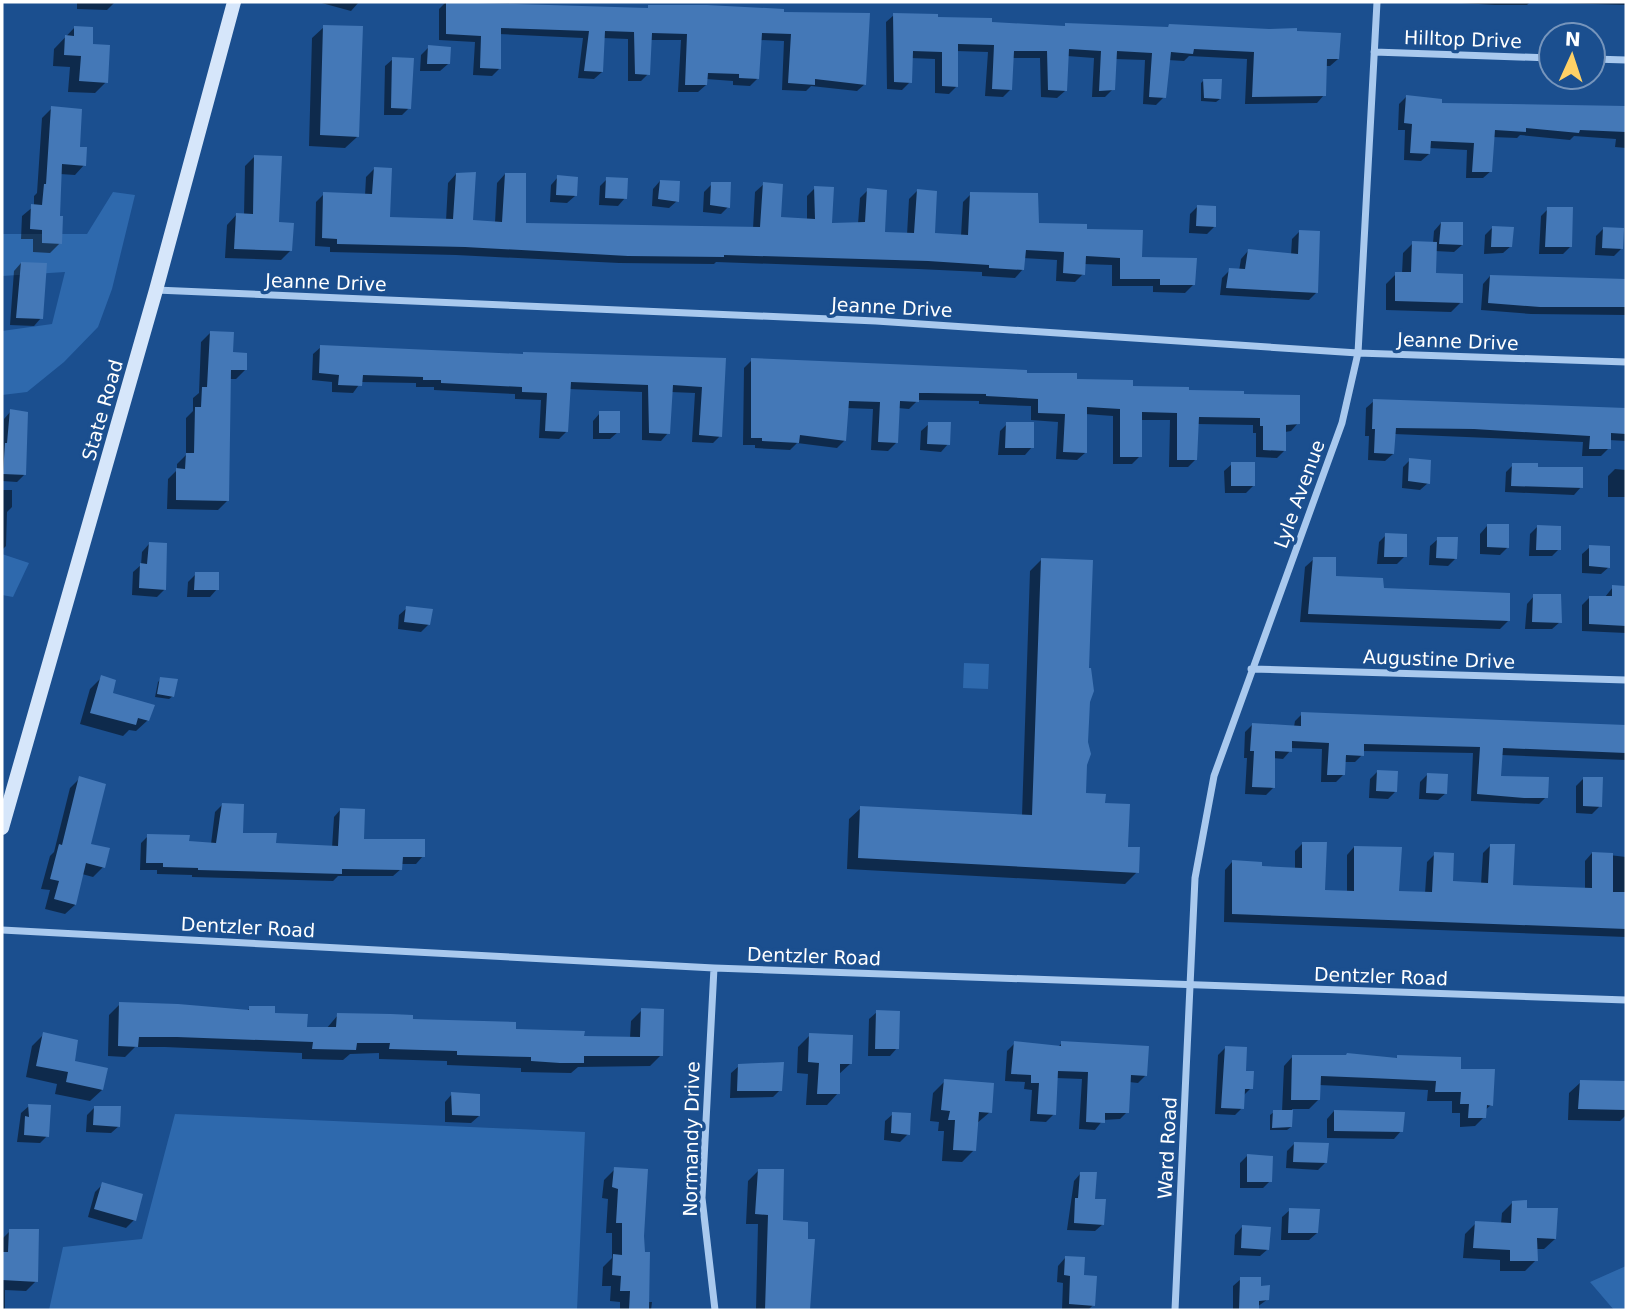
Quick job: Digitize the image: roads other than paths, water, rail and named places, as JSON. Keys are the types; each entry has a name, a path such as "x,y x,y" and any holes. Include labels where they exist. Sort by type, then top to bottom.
{"main road":[{"name":"State Road","path":"2,828 156,290 234,2"}],"street":[{"name":"Lyle Avenue","path":"1190,986 1195,878 1214,776 1342,423 1358,353 1377,2"},
{"name":"Hilltop Drive","path":"1374,52 1537,58"},
{"path":"1607,59 1626,60"},
{"name":"Jeanne Drive","path":"156,290 876,321 1358,353 1626,362"},
{"name":"Augustine Drive","path":"1251,668 1626,680"},
{"name":"Dentzler Road","path":"2,930 714,968 1626,1000"},
{"name":"Normandy Drive","path":"714,968 702,1198 715,1310"},
{"name":"Ward Road","path":"1175,1310 1190,986"}]}
